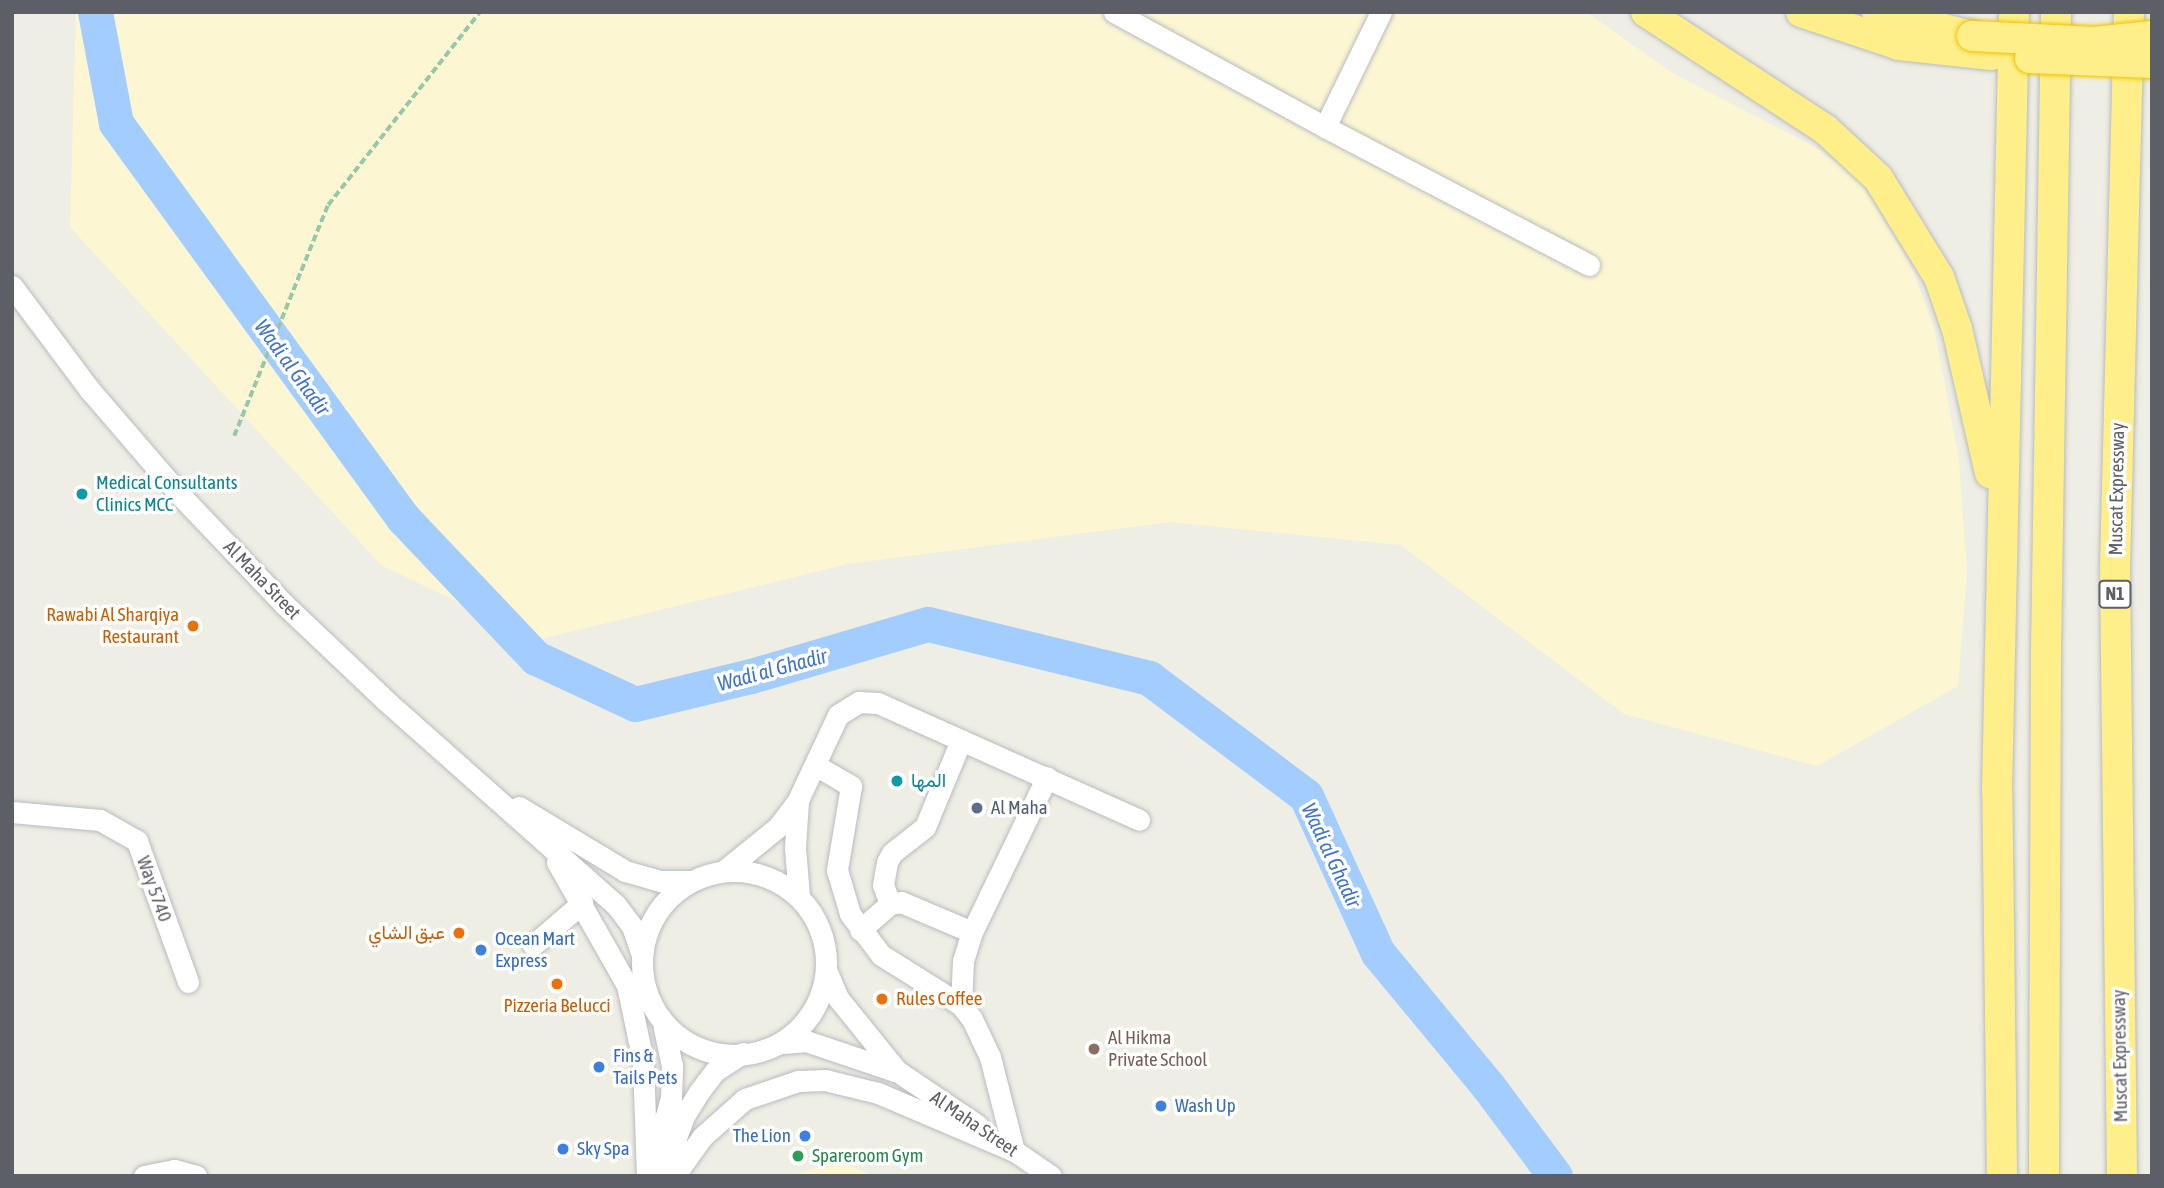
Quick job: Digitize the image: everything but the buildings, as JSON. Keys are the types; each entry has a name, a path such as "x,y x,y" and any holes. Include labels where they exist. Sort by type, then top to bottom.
{"highway":[{"path":"1646,12 1825,129 1878,178 1939,277 1957,329 2001,521"},
{"path":"1801,12 1899,45 2095,42 2152,36"},
{"path":"1877,12 1982,45 2105,64 2152,63"},
{"path":"2002,1176 1997,792 2014,12"},
{"path":"2044,1176 2045,664 2056,12"},
{"name":"Muscat Expressway","path":"2122,1176 2115,568 2129,12"}],"street":[{"path":"1114,12 1325,127 1589,265"},
{"path":"1325,127 1381,12"},
{"name":"Al Maha Street","path":"12,286 89,389 182,497 285,605 546,845 616,905 632,926 642,955"},
{"path":"648,1176 671,1098 673,1066 664,1027 646,988 642,955 652,922 668,898 690,881 725,870 753,851 798,800 838,715 859,702 878,703 1139,820"},
{"path":"890,904 883,885 887,862 891,853 925,827 961,740"},
{"path":"815,765 851,786 837,870 840,890 860,930 881,955 961,1005 986,1045 1014,1151"},
{"path":"961,1005 963,961 972,932 1047,777"},
{"name":"Al Maha Street","path":"484,786 625,871 661,881 690,881"},
{"path":"664,1027 712,1053 743,1053 784,1043 813,1011 827,972 823,937 799,896 795,848 798,800"},
{"name":"Way 5740","path":"12,812 100,820 137,841 188,982"},
{"path":"546,845 582,903 627,985 638,1023 643,1061 648,1176"},
{"path":"725,870 764,876 799,896"},
{"path":"533,945 582,903"},
{"path":"860,930 890,904 907,904 972,932"},
{"name":"Al Maha Street","path":"827,972 838,998 897,1071"},
{"name":"Al Maha Street","path":"784,1043 806,1041 897,1071 1051,1176"},
{"path":"662,1176 684,1116 699,1092 715,1071 743,1053"},
{"path":"674,1176 702,1137 745,1100 798,1081 825,1080 878,1093 1014,1151"},
{"path":"144,1176 174,1170 196,1176"}],"path":[{"path":"234,436 328,205 480,12"}],"sand":[{"path":"76,12 1586,12 1674,74 1813,146 1858,177 1912,268 1934,328 1959,460 1967,571 1958,686 1817,766 1624,714 1401,545 1170,522 848,564 537,640 381,565 70,227"},
{"path":"836,1160 874,1176 792,1176"}],"waterway":[{"name":"Wadi al Ghadir","path":"95,12 116,123 403,518 536,658 635,704 751,676 928,624 1149,678 1306,796 1378,953 1488,1086 1555,1176"}],"place":[{"name":"Medical Consultants Clinics MCC","path":"82,494"},
{"name":"Rawabi Al Sharqiya Restaurant","path":"193,626"},
{"name":"المها","path":"897,781"},
{"name":"Al Maha","path":"977,808"},
{"name":"عبق الشاي","path":"459,933"},
{"name":"Ocean Mart Express","path":"481,950"},
{"name":"Pizzeria Belucci","path":"557,984"},
{"name":"Rules Coffee","path":"882,999"},
{"name":"Al Hikma Private School","path":"1094,1049"},
{"name":"Fins & Tails Pets","path":"599,1067"},
{"name":"Wash Up","path":"1161,1106"},
{"name":"The Lion","path":"805,1136"},
{"name":"Sky Spa","path":"563,1149"},
{"name":"Spareroom Gym","path":"798,1156"}]}
